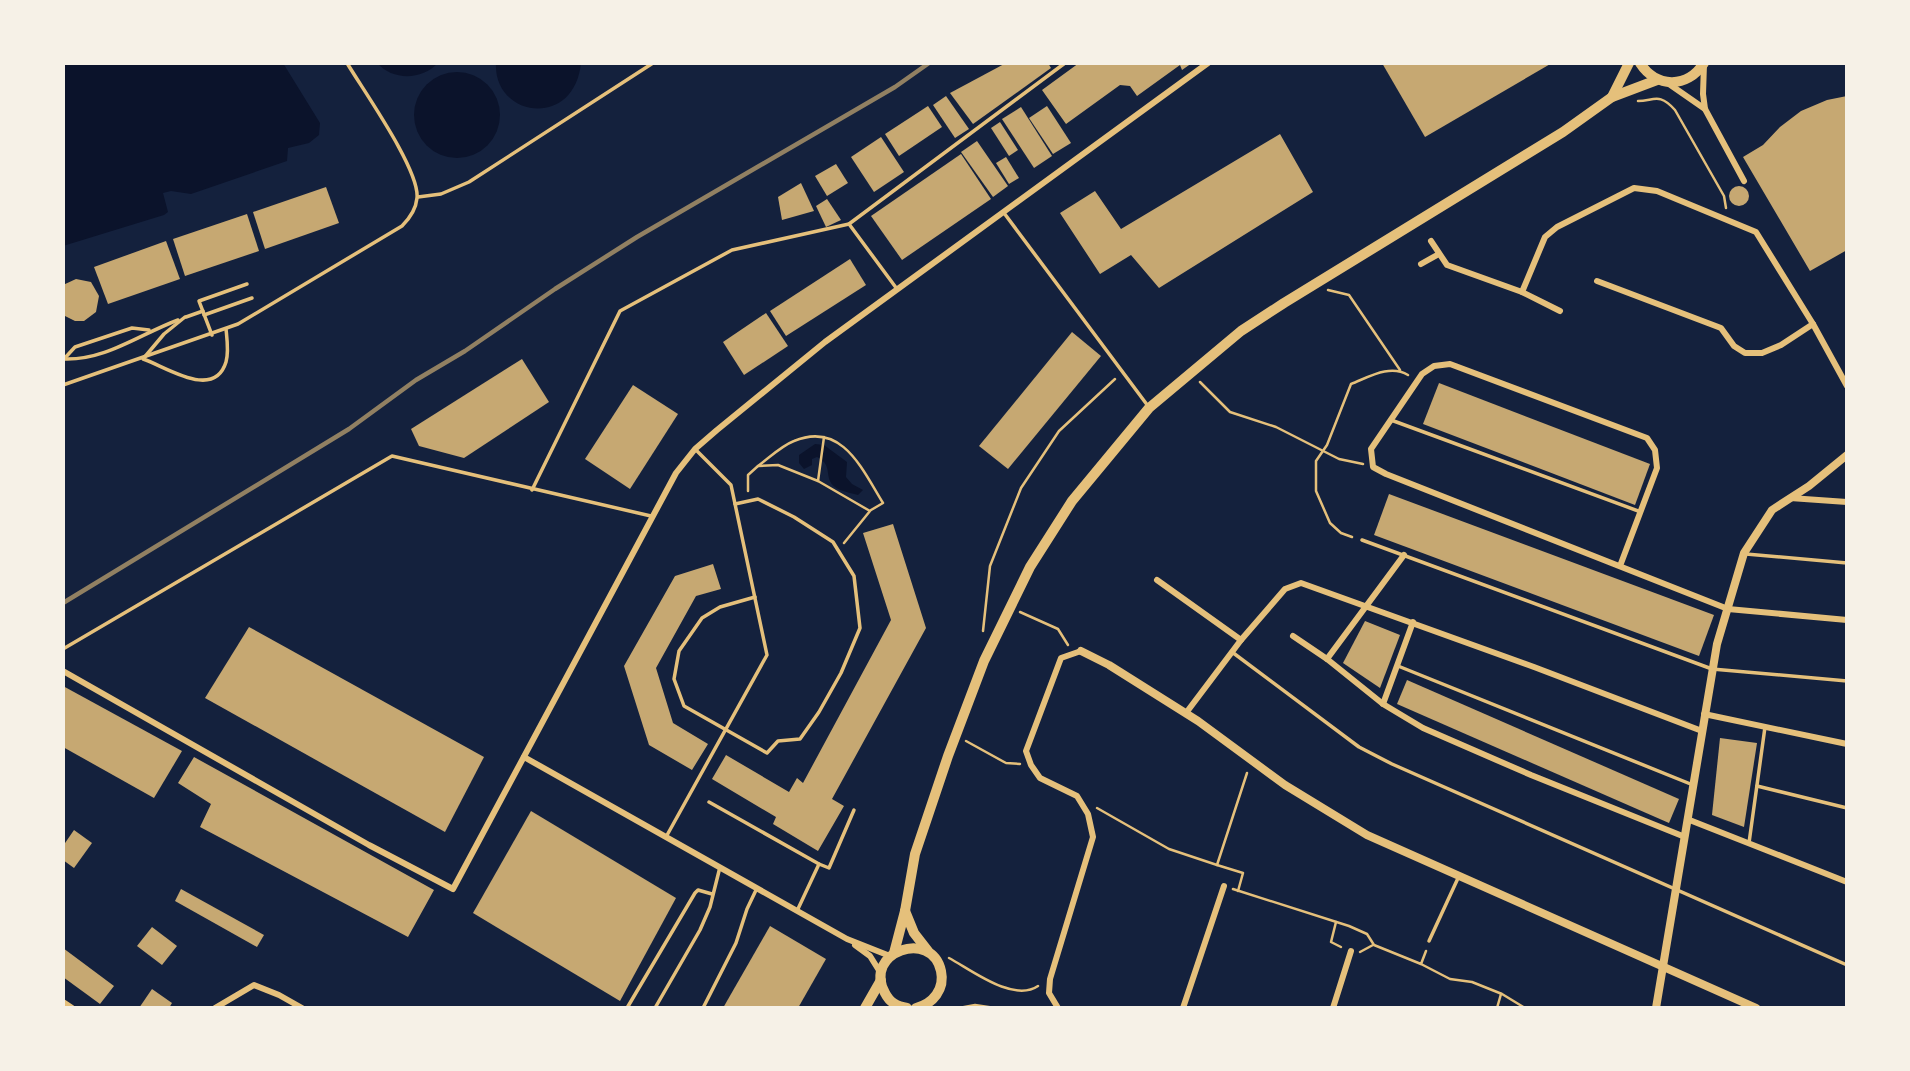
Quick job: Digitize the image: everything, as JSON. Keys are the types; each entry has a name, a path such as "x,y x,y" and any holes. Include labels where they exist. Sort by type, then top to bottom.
{"main road":[{"path":"1612,97 1629,63"},
{"path":"1640,63 1647,74 1661,81"},
{"path":"864,1008 892,955 905,911 915,854 984,661 1030,567 1072,501 1149,408 1241,331 1563,132 1612,97 1661,81 1684,81 1699,71 1704,63"},
{"path":"905,911 914,933 941,971 940,988 934,1008"},
{"path":"892,955 903,948 914,948 932,956"},
{"path":"881,977 888,998 901,1008"},
{"path":"916,1008 930,1002 940,988"}],"street":[{"path":"63,671 369,845 453,889 676,473 695,449 825,342 1208,63"},
{"path":"1704,63 1705,109 1744,181"},
{"path":"1661,81 1705,109"},
{"path":"1522,292 1545,237 1557,227 1634,188 1657,191 1756,232 1813,324 1847,386"},
{"path":"1431,241 1447,265 1522,292 1560,311"},
{"path":"1421,264 1439,254"},
{"path":"1597,281 1721,328 1734,346 1745,353 1762,353 1781,345 1813,324"},
{"path":"1620,566 1657,468 1655,450 1647,438 1450,364 1434,366 1422,374 1371,449 1373,467 1396,480 1728,609 1847,620"},
{"path":"1656,1008 1665,967 1712,669 1744,554 1772,510 1847,455"},
{"path":"1790,498 1847,502"},
{"path":"1326,659 1404,555"},
{"path":"1157,580 1241,640"},
{"path":"1186,713 1241,640 1285,589 1301,583 1413,622 1702,731"},
{"path":"1383,704 1413,622"},
{"path":"1293,636 1383,704 1423,727 1685,837"},
{"path":"1058,1008 1049,993 1050,979 1093,837 1087,814 1077,796 1040,778 1026,751 1061,658 1077,652 1109,665 1186,713 1285,785 1367,835 1756,1008"},
{"path":"1704,714 1847,744"},
{"path":"524,757 848,939 892,955"},
{"path":"1687,819 1847,881"},
{"path":"1183,1008 1224,886"},
{"path":"848,939 870,956 881,977"},
{"path":"1333,1008 1351,951"},
{"path":"215,1008 254,985 302,1008"},
{"path":"63,1002 72,1008"}],"lane":[{"path":"63,385 238,324 402,226 411,216 418,197 410,167 347,63"},
{"path":"533,490 620,311 732,250 849,224 1065,63"},
{"path":"418,197 441,194 469,182 649,64"},
{"path":"1003,211 1149,408"},
{"path":"849,224 897,289"},
{"path":"212,335 199,301 247,284"},
{"path":"63,360 80,360 136,341 149,330 185,317 252,298"},
{"path":"143,359 164,334 185,317"},
{"path":"63,360 75,347 132,328 149,330"},
{"path":"143,359 189,379 206,380 216,376 227,360 226,329"},
{"path":"1391,420 1641,512"},
{"path":"666,837 767,655 731,485 695,449"},
{"path":"63,649 392,456 653,516"},
{"path":"735,504 758,499 794,517 833,542 854,576 860,628 841,673 800,739 778,741 767,753 684,706 674,679 679,651 702,618 720,607 755,597"},
{"path":"1362,540 1712,669 1847,681"},
{"path":"1744,554 1847,563"},
{"path":"1232,652 1359,747 1676,891 1847,965"},
{"path":"1396,665 1693,785"},
{"path":"1749,843 1765,726"},
{"path":"1757,786 1847,808"},
{"path":"709,802 829,868 855,810"},
{"path":"797,911 819,864"},
{"path":"655,1008 701,930 720,867"},
{"path":"1429,941 1459,875"},
{"path":"703,1008 736,943 757,888"},
{"path":"627,1008 695,893 698,890 712,894"}],"path":[{"path":"1675,110 1724,196 1730,221"},
{"path":"1311,286 1349,295 1400,370 1417,381"},
{"path":"1362,540 1338,531 1331,523 1316,491 1316,461 1323,451 1351,384 1381,372 1400,370"},
{"path":"982,640 990,566 1021,488 1059,432 1123,372"},
{"path":"1190,373 1230,412 1276,427 1339,459 1373,467"},
{"path":"750,501 748,475 758,466 792,442 814,435 832,438 845,447 883,503 870,511 838,550"},
{"path":"818,481 824,436"},
{"path":"758,466 778,465 818,481 870,511"},
{"path":"1011,607 1058,629 1077,652"},
{"path":"956,736 1006,763 1031,765"},
{"path":"1217,864 1251,760"},
{"path":"1077,796 1169,849 1243,873 1238,891"},
{"path":"1224,886 1349,926 1367,934 1374,945 1450,979 1472,982 1502,994 1525,1008"},
{"path":"1421,964 1429,941"},
{"path":"932,956 951,959 985,980 1022,991 1033,990 1050,979"},
{"path":"1497,1008 1502,994"},
{"path":"959,1008 975,1005 995,1008"}],"water":[{"path":"63,63 283,63 320,123 319,135 309,143 288,148 287,161 191,194 171,191 163,193 168,212 164,215 63,246"},
{"path":"377,63 438,63 424,73 408,76 391,73"},
{"path":"496,63 581,63 575,84 564,99 550,107 535,108 520,104 507,95 499,81"},
{"path":"457,72 481,79 493,91 500,115 493,139 481,151 457,158 433,151 421,139 414,115 421,91 433,79"},
{"path":"815,444 824,445 847,462 846,477 863,490 858,495 835,487 825,464 817,457 812,459 812,465 804,469 799,463 799,455"}],"building":[{"path":"1006,63 1048,63 1051,68 973,124 950,93"},
{"path":"1079,63 1192,63 1182,70 1180,65 1137,96 1130,86 1120,85 1066,124 1042,90"},
{"path":"1382,63 1552,63 1425,137"},
{"path":"946,96 969,129 955,138 933,105"},
{"path":"1847,96 1847,250 1810,271 1743,157 1763,145 1801,111 1827,100"},
{"path":"928,106 942,127 899,156 885,134"},
{"path":"1047,106 1071,143 1053,154 1029,118"},
{"path":"1021,107 1052,156 1034,168 1002,119"},
{"path":"1000,122 1018,150 1009,156 991,128"},
{"path":"1280,134 1313,192 1159,288 1131,255 1100,274 1060,213 1095,191 1121,229"},
{"path":"881,137 904,172 874,192 851,157"},
{"path":"977,141 1008,186 993,197 961,152"},
{"path":"961,154 991,199 902,260 871,216"},
{"path":"1006,157 1019,178 1009,184 996,163"},
{"path":"836,164 848,183 827,196 815,176"},
{"path":"801,183 814,211 782,220 778,197"},
{"path":"1739,186 1746,189 1749,196 1746,203 1739,206 1732,203 1729,196 1732,189"},
{"path":"326,187 339,223 265,249 253,212"},
{"path":"827,199 841,220 826,227 816,206"},
{"path":"247,214 259,251 185,276 173,239"},
{"path":"166,241 180,279 108,304 94,267"},
{"path":"850,259 866,285 786,336 770,311"},
{"path":"76,279 91,282 99,296 96,312 84,321 75,321 63,315 63,285"},
{"path":"766,313 788,346 744,375 723,342"},
{"path":"1072,332 1101,356 1008,469 979,446"},
{"path":"522,359 549,402 464,458 419,446 411,429"},
{"path":"1439,383 1650,464 1635,505 1423,424"},
{"path":"633,385 678,414 630,489 585,459"},
{"path":"1389,494 1714,615 1699,656 1374,535"},
{"path":"893,524 926,628 832,799 844,806 818,851 773,824 776,817 712,779 726,755 789,792 797,778 803,783 891,620 863,533"},
{"path":"713,564 721,589 696,596 656,668 673,723 708,744 692,770 649,745 624,666 675,576"},
{"path":"1365,621 1400,635 1380,688 1343,663"},
{"path":"249,627 484,757 445,832 205,698"},
{"path":"1407,680 1679,799 1669,823 1397,704"},
{"path":"63,686 182,751 154,798 63,747"},
{"path":"1720,738 1757,743 1744,827 1712,815"},
{"path":"194,757 434,890 408,937 200,827 211,804 178,783"},
{"path":"531,811 676,898 620,1001 473,913"},
{"path":"74,830 92,843 74,868 63,860 63,846"},
{"path":"181,889 264,935 257,947 175,901"},
{"path":"770,926 826,959 798,1008 723,1008"},
{"path":"152,927 177,946 162,965 137,946"},
{"path":"63,948 114,986 100,1004 63,977"},
{"path":"152,989 172,1003 169,1008 139,1008"}],"railway":[{"path":"63,603 349,429 416,380 465,351 637,237 895,87 929,63"}]}
